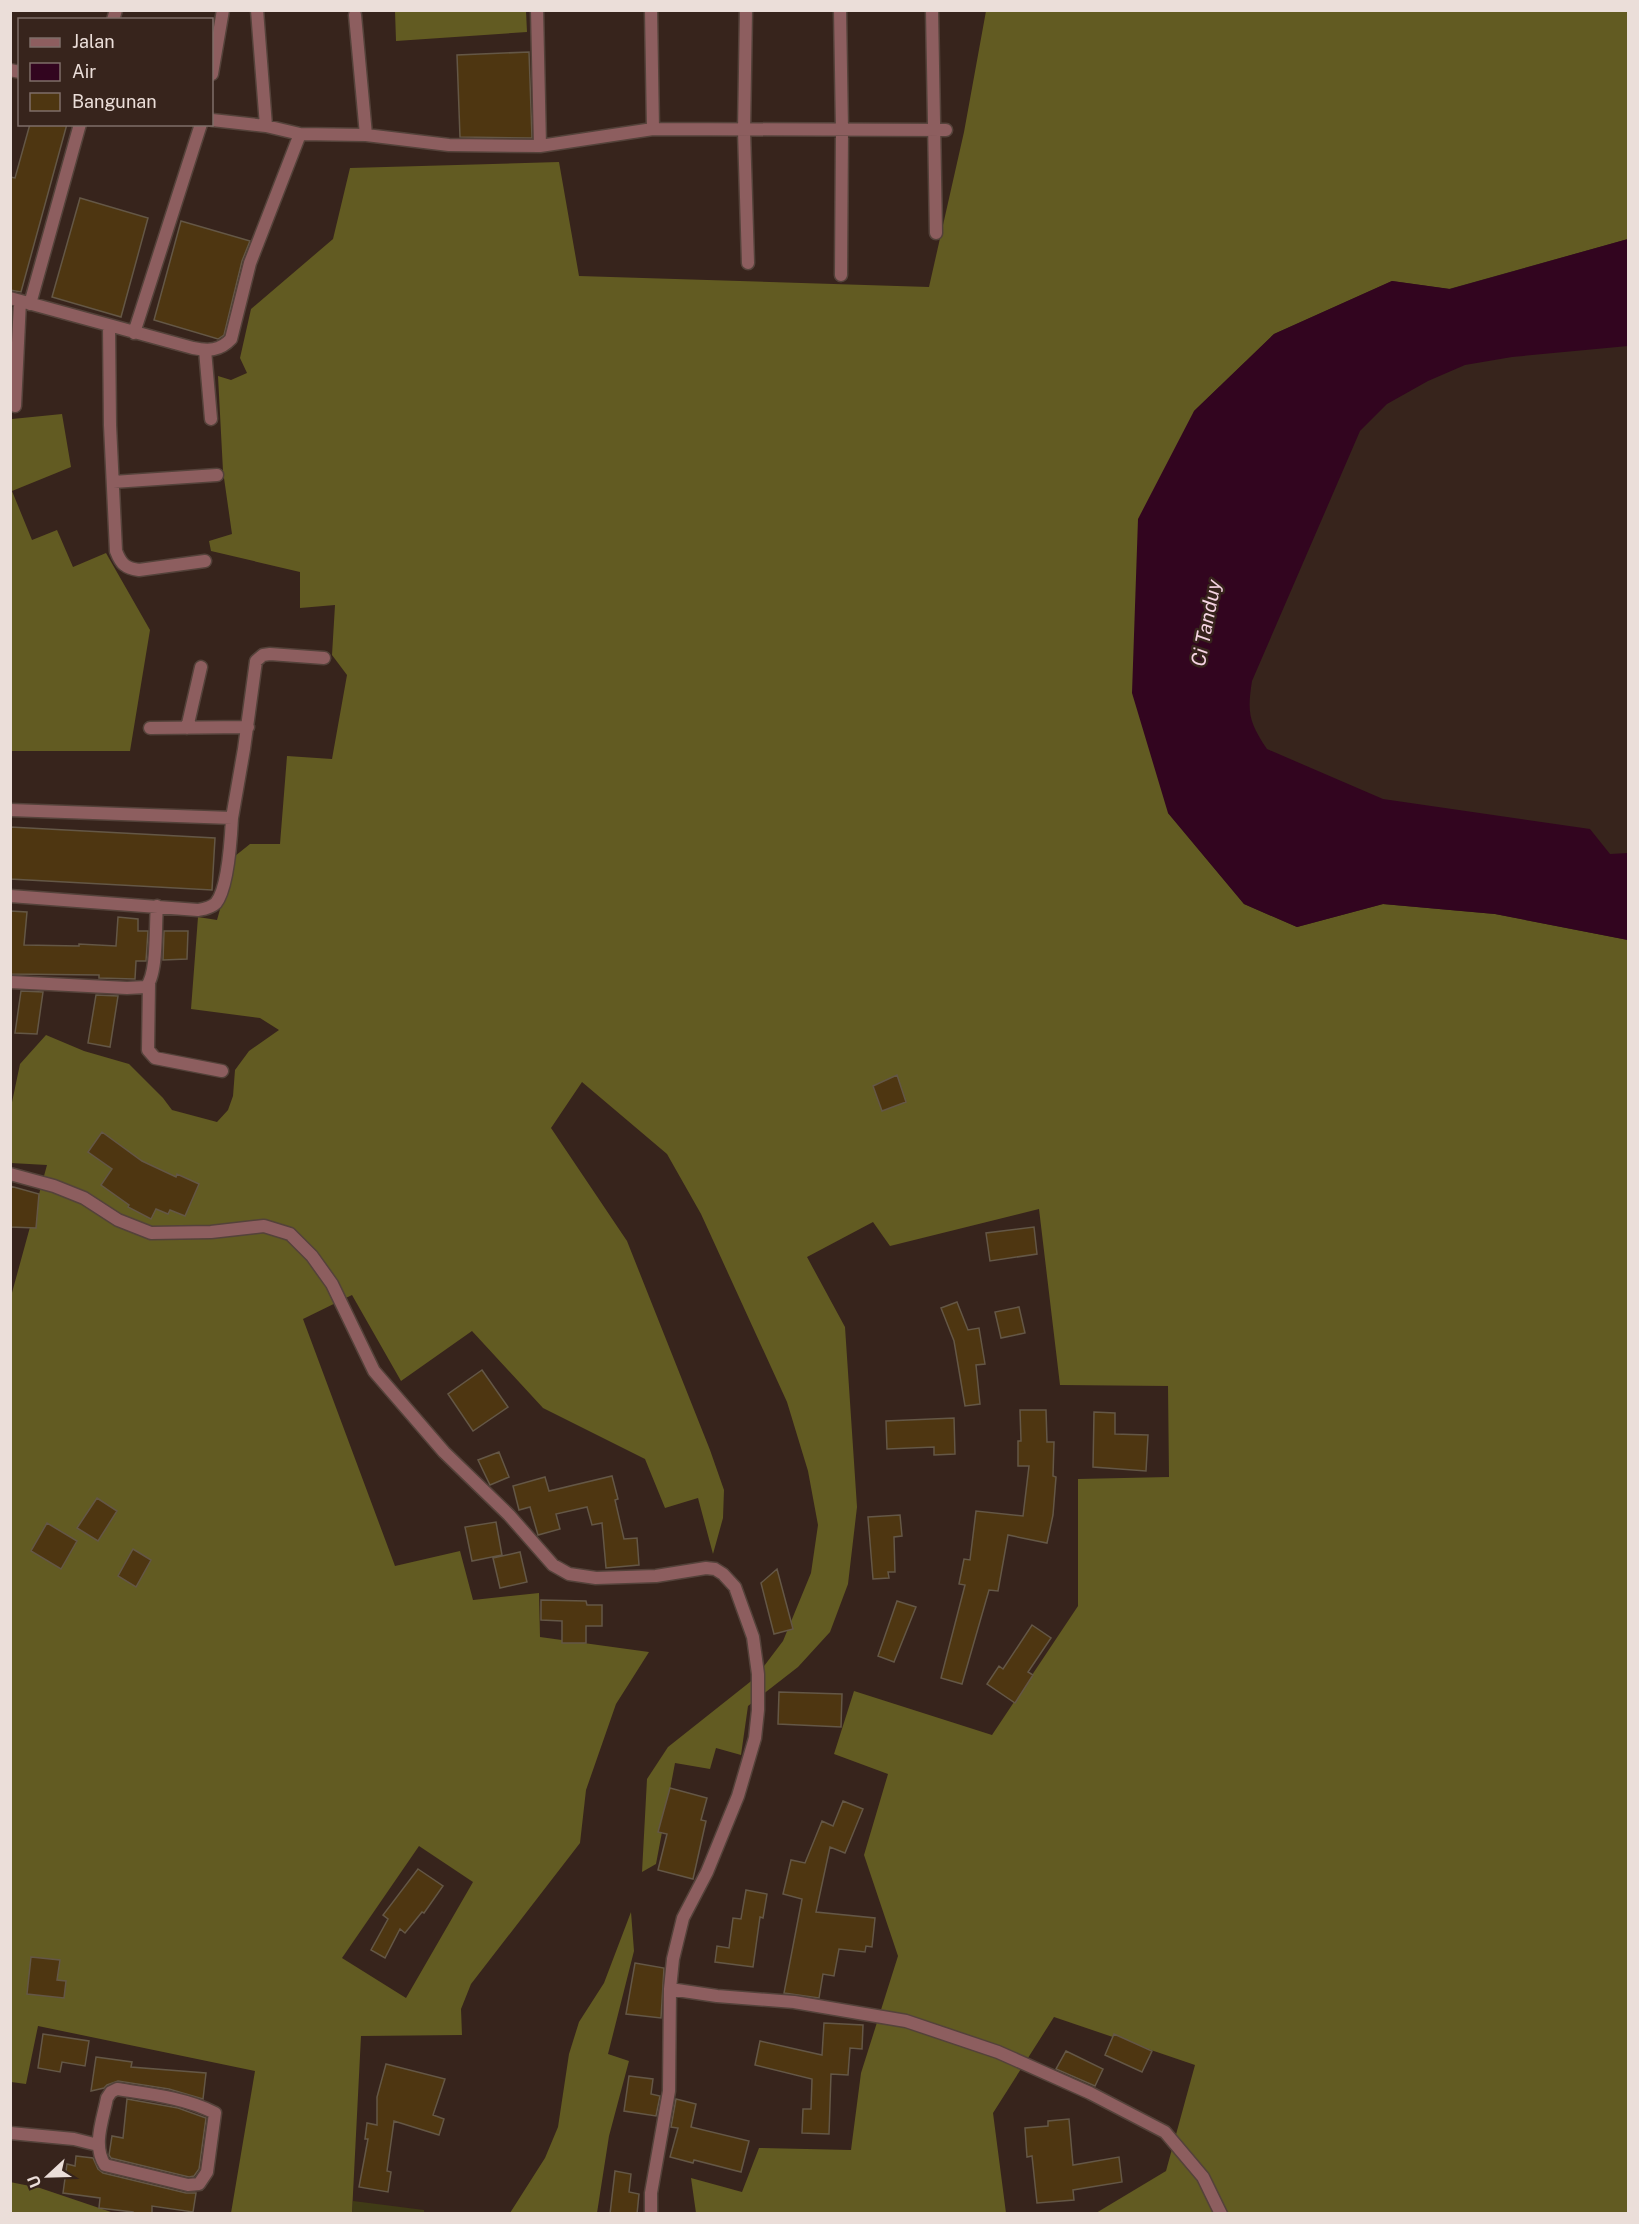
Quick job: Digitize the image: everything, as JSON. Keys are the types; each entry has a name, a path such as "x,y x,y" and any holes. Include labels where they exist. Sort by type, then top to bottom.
{"street":[{"path":"213,68 223,10"},
{"path":"257,10 266,126"},
{"path":"537,10 540,146"},
{"path":"651,10 653,129"},
{"path":"746,10 744,131 748,263"},
{"path":"840,10 841,275"},
{"path":"932,10 936,233"},
{"path":"355,15 366,135"},
{"path":"213,120 266,126 300,134 366,135 449,145 540,146 653,129 946,130"},
{"path":"15,406 20,301 79,126"},
{"path":"134,333 200,126"},
{"path":"20,301 134,333 205,350 217,350 231,339 250,263 300,134"},
{"path":"109,326 112,482 116,551 124,566 139,570 205,561"},
{"path":"205,350 211,419"},
{"path":"112,482 217,475"},
{"path":"10,896 198,910 210,908 215,904 230,854 232,818 248,727 254,666 260,657 270,654 324,658"},
{"path":"187,728 201,667"},
{"path":"150,728 248,727"},
{"path":"10,810 232,818"},
{"path":"157,906 154,955 149,984 148,1050 155,1058 222,1071"},
{"path":"10,982 127,988 143,988 149,984"},
{"path":"10,1174 54,1186 84,1198 118,1220 151,1233 211,1232 264,1226 290,1234 312,1256 332,1284 374,1371 444,1452 509,1515 553,1565 569,1574 596,1578 715,1569 735,1587 753,1637 758,1674 755,1738 738,1796 707,1872 683,1918 673,1959 670,1989 669,2091 651,2193 651,2214"},
{"path":"670,1989 717,1996 794,2002 906,2021 998,2052 1090,2093 1165,2132 1203,2177 1221,2214"},
{"path":"117,2089 176,2100 207,2108 215,2113 207,2172 199,2184 188,2185 105,2165 100,2158 98,2145 107,2098 117,2089"},
{"path":"10,2133 74,2139 98,2145"}],"shaded area":[{"path":"395,11 526,11 527,32 396,41"},
{"path":"986,11 1628,11 1628,239 1449,289 1392,281 1274,334 1194,411 1168,813 1244,904 1297,927 1383,904 1495,914 1628,940 1628,2213 1096,2213 1166,2171 1195,2065 1054,2017 993,2113 1006,2213 696,2213 691,2178 742,2192 759,2148 851,2150 861,2073 898,1956 864,1855 888,1774 834,1754 854,1691 992,1735 1078,1606 1078,1479 1169,1477 1168,1386 1060,1385 1039,1209 890,1246 873,1222 807,1257 845,1327 857,1507 848,1584 830,1632 798,1667 748,1706 741,1755 716,1748 710,1769 675,1763 656,1864 642,1872 647,1779 668,1747 755,1678 783,1641 811,1573 818,1525 808,1471 787,1402 701,1214 667,1154 582,1082 551,1128 627,1241 710,1450 724,1490 723,1518 713,1554 698,1498 665,1508 645,1459 543,1408 472,1331 401,1381 352,1295 303,1319 395,1566 460,1551 473,1600 539,1593 540,1637 649,1652 616,1704 586,1790 580,1843 471,1984 461,2009 462,2035 361,2036 352,2213 231,2213 255,2071 38,2026 26,2084 11,2082 10,1300 47,1165 11,1163 11,1107 20,1064 46,1035 84,1051 129,1064 172,1110 217,1122 228,1110 233,1096 235,1070 249,1051 279,1030 260,1018 191,1009 198,917 217,920 235,856 250,844 280,844 287,756 332,759 347,675 332,655 335,605 300,608 300,572 211,551 209,541 232,534 223,471 218,376 231,380 247,373 240,358 251,309 333,239 350,168 559,162 579,276 929,287 964,132","holes":["419,1846 473,1882 406,1998 342,1958"]},
{"path":"11,414 12,419 62,414 71,467 12,491 32,540 57,530 73,567 106,553 150,630 130,751 11,751"},
{"path":"631,1912 634,1951 608,2054 629,2061 609,2136 597,2213 510,2213 545,2158 558,2127 569,2054 579,2022 604,1983"},
{"path":"10,2182 40,2188 114,2213 11,2213"},
{"path":"353,2201 424,2210 424,2214 352,2214"}],"water":[{"name":"Ci Tanduy","path":"1628,239 1628,346 1512,357 1465,365 1428,381 1387,404 1360,431 1252,681 1250,709 1253,724 1267,749 1383,799 1590,829 1610,854 1628,853 1628,940 1495,914 1383,904 1297,927 1244,904 1168,813 1132,693 1138,519 1194,411 1274,334 1392,281 1450,289"}],"building":[{"path":"529,52 532,138 460,137 457,55"},
{"path":"29,126 66,126 21,292 10,290 10,177 15,178"},
{"path":"80,198 148,218 121,317 52,297"},
{"path":"181,221 250,241 242,261 224,335 218,339 154,320"},
{"path":"10,827 215,838 212,890 10,879"},
{"path":"10,911 27,912 24,945 116,946 118,917 138,919 138,931 148,931 146,961 136,961 135,979 99,978 99,975 10,974"},
{"path":"164,931 188,931 187,959 163,960"},
{"path":"21,991 43,992 37,1034 15,1033"},
{"path":"96,995 118,996 110,1047 88,1043"},
{"path":"897,1075 906,1102 882,1111 873,1086"},
{"path":"102,1132 142,1161 176,1177 177,1174 199,1184 185,1216 170,1210 168,1214 156,1209 151,1219 128,1207 129,1205 101,1185 112,1169 88,1152"},
{"path":"10,1186 39,1194 36,1228 10,1227"},
{"path":"1034,1227 1037,1254 990,1261 986,1233"},
{"path":"957,1302 968,1330 979,1328 985,1364 976,1365 980,1404 965,1406 954,1341 941,1308"},
{"path":"1019,1307 1025,1333 1001,1338 995,1312"},
{"path":"482,1370 508,1407 473,1431 448,1394"},
{"path":"1020,1410 1046,1410 1047,1442 1054,1442 1053,1476 1056,1477 1053,1515 1047,1543 1008,1535 998,1591 989,1590 962,1684 941,1678 965,1585 959,1584 964,1559 970,1560 976,1511 1023,1516 1029,1466 1018,1466 1018,1441 1021,1441"},
{"path":"1094,1412 1115,1413 1115,1434 1148,1435 1146,1471 1093,1467"},
{"path":"954,1418 955,1454 934,1455 934,1447 887,1449 886,1421"},
{"path":"499,1452 509,1477 490,1485 478,1460"},
{"path":"612,1476 624,1539 637,1538 639,1565 606,1568 602,1523 592,1525 587,1507 556,1514 560,1529 538,1535 530,1507 519,1510 513,1486 545,1477 549,1491"},
{"path":"97,1498 117,1511 98,1541 77,1528"},
{"path":"900,1515 902,1536 894,1537 895,1572 888,1572 889,1578 873,1579 868,1517"},
{"path":"496,1522 502,1555 472,1561 465,1527"},
{"path":"47,1523 77,1541 61,1569 31,1551"},
{"path":"133,1549 151,1560 136,1587 118,1576"},
{"path":"520,1552 527,1582 500,1588 493,1558"},
{"path":"777,1569 793,1629 774,1634 761,1583"},
{"path":"541,1600 586,1601 587,1605 602,1605 602,1626 586,1626 586,1643 562,1643 562,1621 541,1620"},
{"path":"897,1601 916,1607 894,1662 878,1656"},
{"path":"1032,1625 1051,1638 1028,1672 1033,1675 1015,1703 987,1684 999,1666 1003,1669"},
{"path":"779,1692 842,1694 841,1727 778,1724"},
{"path":"670,1788 707,1798 701,1820 706,1821 693,1879 658,1870 667,1834 658,1832"},
{"path":"843,1801 863,1809 845,1853 830,1847 816,1912 875,1918 872,1947 866,1946 865,1952 839,1949 834,1976 823,1974 819,1998 784,1993 802,1899 783,1894 791,1860 805,1863 822,1821 833,1826"},
{"path":"418,1869 443,1886 424,1913 422,1912 405,1933 400,1929 385,1958 371,1950 388,1919 383,1915"},
{"path":"746,1890 767,1894 763,1918 760,1917 753,1967 715,1962 717,1946 729,1948 733,1918 741,1919"},
{"path":"31,1957 60,1960 57,1980 66,1981 64,1998 27,1994"},
{"path":"635,1963 664,1968 661,2018 626,2014"},
{"path":"824,2023 863,2025 862,2049 850,2048 848,2075 831,2074 829,2134 802,2133 803,2109 811,2109 812,2079 755,2065 760,2041 822,2055"},
{"path":"43,2034 89,2041 85,2066 62,2062 60,2072 38,2068"},
{"path":"1114,2034 1152,2051 1142,2072 1105,2055"},
{"path":"1066,2051 1103,2069 1095,2086 1056,2069"},
{"path":"96,2057 132,2062 131,2067 206,2073 203,2099 169,2089 118,2081 91,2091"},
{"path":"386,2064 445,2079 433,2115 444,2119 439,2135 394,2121 387,2171 391,2172 388,2192 359,2187 368,2139 365,2139 367,2123 377,2125 377,2097"},
{"path":"629,2076 653,2079 651,2094 660,2096 656,2116 624,2111"},
{"path":"127,2099 178,2108 206,2118 199,2169 194,2176 189,2177 111,2158 109,2155 112,2136 123,2138"},
{"path":"676,2099 696,2104 691,2127 749,2141 741,2172 694,2160 693,2163 670,2157 678,2128 671,2127"},
{"path":"1069,2119 1073,2165 1119,2157 1122,2182 1073,2190 1074,2200 1037,2203 1032,2156 1027,2157 1025,2128 1048,2126 1048,2121"},
{"path":"76,2156 93,2158 98,2169 103,2173 186,2193 196,2193 193,2212 152,2206 152,2214 133,2214 133,2212 99,2208 100,2198 63,2193 67,2164 75,2166"},
{"path":"615,2171 631,2174 629,2192 639,2194 637,2214 610,2214"}]}
